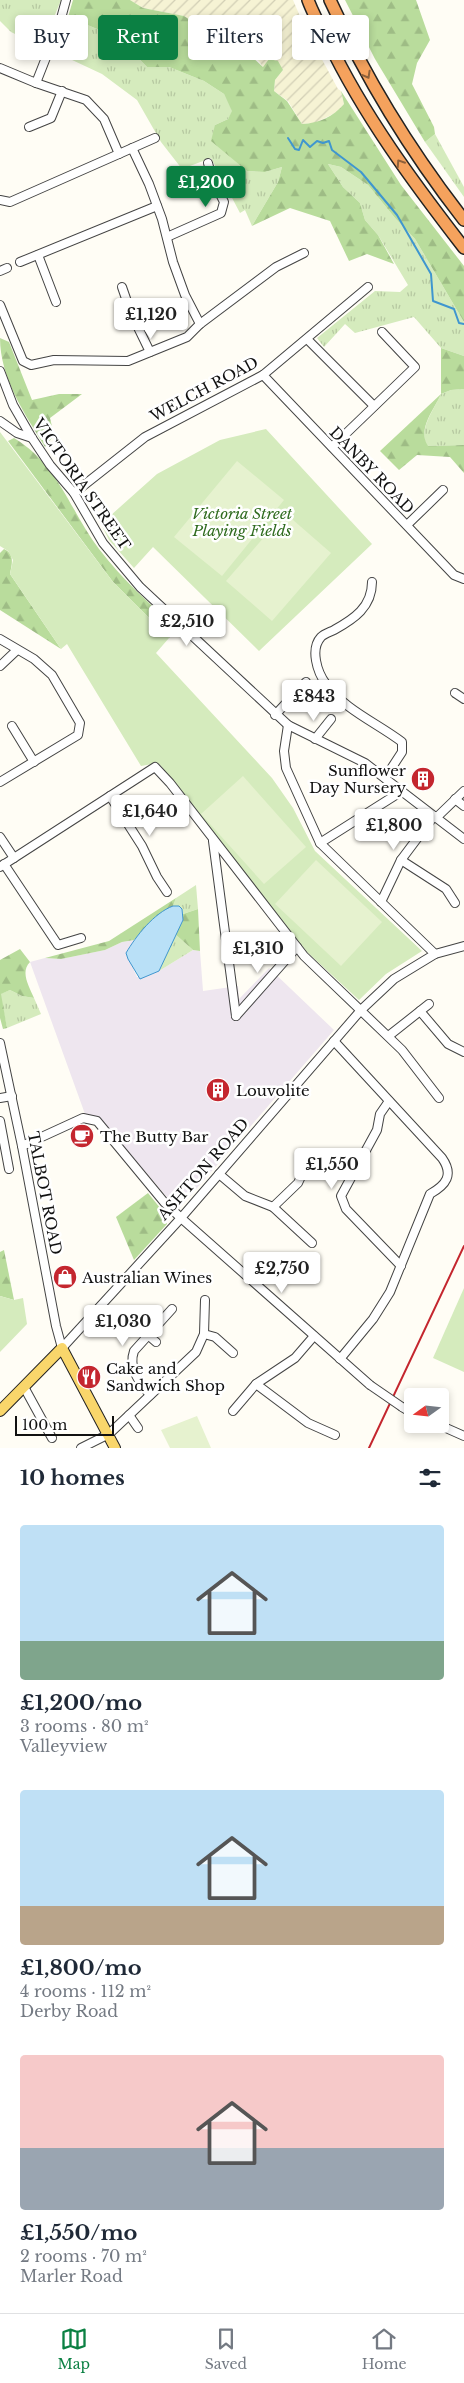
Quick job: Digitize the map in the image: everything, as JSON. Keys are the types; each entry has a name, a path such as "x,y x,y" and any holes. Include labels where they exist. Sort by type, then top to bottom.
{"highway":[{"path":"308,0 339,64 370,117 405,171 464,248"},
{"path":"330,0 356,55 384,106 462,218"}],"main road":[{"name":"ASHTON ROAD","path":"0,1411 62,1348"},
{"path":"62,1348 115,1448"}],"street":[{"path":"36,83 60,22 66,0"},
{"path":"0,68 36,83 86,100 104,119 119,154"},
{"path":"29,127 51,118 62,91"},
{"path":"0,200 10,202 155,138"},
{"path":"132,148 158,206 185,295 200,324"},
{"path":"167,237 221,213 224,202 212,178 208,163"},
{"path":"20,262 158,206"},
{"path":"0,305 2,315 24,361 31,365 54,360 128,361 187,337 200,324 276,267 304,253"},
{"path":"38,255 56,302"},
{"path":"122,287 131,313 150,352"},
{"name":"WELCH ROAD","path":"74,493 145,437 263,376 368,287"},
{"path":"332,447 415,367 382,332"},
{"path":"307,339 374,406"},
{"name":"VICTORIA STREET","path":"0,371 13,405 32,438 50,465 74,493 103,543 140,587 275,715 288,725 366,763 464,839"},
{"name":"DANBY ROAD","path":"263,376 454,575 464,579"},
{"path":"0,421 16,432 32,438"},
{"path":"407,525 443,490"},
{"path":"372,582 372,594 367,605 352,619 321,637 315,649 317,666 325,684 360,715 402,742 402,752 385,778"},
{"path":"0,639 34,659 52,675 80,722 78,735 0,782"},
{"path":"0,666 17,650"},
{"path":"275,715 306,682"},
{"path":"455,693 464,699"},
{"path":"315,739 331,719"},
{"path":"288,725 284,751 286,768 320,843 435,954"},
{"path":"12,726 34,762"},
{"path":"81,938 58,945 2,865 154,767 170,782 297,947 402,1050 439,1098"},
{"path":"320,843 402,791"},
{"path":"381,902 401,860 435,817 464,792"},
{"path":"110,796 142,846 157,877 167,892"},
{"path":"455,800 464,806"},
{"path":"0,837 14,858"},
{"path":"213,839 236,1016 297,947"},
{"path":"401,860 446,889 455,903"},
{"name":"ASHTON ROAD","path":"62,1348 181,1218 361,1010 394,979 435,954 464,946"},
{"path":"391,1034 429,1004"},
{"path":"420,1011 448,1044 464,1052"},
{"path":"334,1041 448,1166 449,1177 442,1188 430,1194 390,1292 373,1319 340,1359"},
{"name":"TALBOT ROAD","path":"0,1043 62,1348"},
{"path":"0,1098 12,1096"},
{"path":"389,1101 380,1114 377,1130 342,1196 346,1209 401,1266"},
{"path":"22,1146 83,1118 97,1121 164,1202 181,1218 370,1385 404,1408"},
{"path":"0,1121 9,1169"},
{"path":"273,1207 298,1183 305,1168"},
{"path":"219,1174 245,1196 273,1207 312,1243"},
{"path":"81,1448 108,1434 196,1352 203,1337 205,1300"},
{"path":"150,1395 139,1382 131,1359 134,1351 172,1309"},
{"path":"148,1335 156,1342"},
{"path":"233,1411 256,1384 295,1358 314,1336"},
{"path":"203,1337 215,1337 233,1353"},
{"path":"256,1384 308,1423 335,1436"},
{"path":"24,1387 52,1438"},
{"path":"129,1416 138,1428"},
{"path":"449,1429 464,1436"}],"shaded area":[{"path":"130,0 293,0 299,15 292,15 292,60 322,60 338,89 341,91 344,104 337,112 315,123 302,124 288,101 274,91 275,80 283,70 263,67 258,60 282,60 282,15 188,15 188,19 184,16 143,8"},
{"path":"134,940 126,953 137,977 145,977 159,971 193,950 200,951 203,991 238,986 239,999 269,968 334,1030 178,1210 105,1124 97,1118 85,1114 30,962 45,958 61,959 105,950 122,942"}],"green space":[{"path":"0,0 61,0 55,15 15,15 15,34 0,21"},
{"path":"73,0 130,0 143,8 184,16 188,19 188,60 255,60 263,67 268,60 278,61 283,70 275,80 274,91 287,101 302,124 320,121 335,112 344,104 341,91 401,185 464,266 464,322 415,239 368,185 341,167 328,164 343,187 360,203 365,220 378,235 394,264 367,254 349,261 330,221 290,208 252,226 278,182 282,167 265,172 247,171 211,141 215,125 228,119 232,111 224,94 204,81 169,67 147,67 140,60 178,60 178,15 98,15 98,29 88,25 88,15 69,15"},
{"path":"345,0 416,0 430,40 417,63 412,84 434,127 435,134 425,142 369,47 369,15 353,15"},
{"path":"88,25 98,29 98,60 140,60 147,67 169,67 204,81 224,94 233,111 228,119 215,125 234,158 247,171 265,172 282,167 278,182 252,226 245,210 240,213 211,158 182,169 161,142 137,100 102,74 72,60 88,60"},
{"path":"435,134 464,187 464,197 425,142"},
{"path":"328,164 341,167 368,185 415,239 464,322 464,356 441,348 414,317 355,333 345,324 324,347 317,338 375,291 400,292 408,285 378,235 365,220 360,203 343,187"},
{"path":"0,338 9,342 32,400 59,394 82,394 50,418 54,435 45,447 22,409 9,381 1,353"},
{"path":"441,348 464,356 464,389 451,390 441,394"},
{"path":"464,389 464,445 427,446 424,433 431,413 441,394 451,390"},
{"path":"441,394 425,426 425,440 428,446 464,445 464,473 450,457 417,455 399,470 380,451"},
{"name":"Victoria Street Playing Fields","path":"266,429 372,544 259,651 153,547 134,568 109,540 101,524 157,474 220,440"},
{"path":"0,432 113,582 169,638 156,653 272,778 293,808 315,851 422,951 386,974 359,1000 307,952 161,766 158,763 141,766 67,644 61,649 10,574 13,560 8,551 0,546"},
{"path":"14,438 42,461 53,475 99,549 117,571 177,629 169,638 113,582 8,441"},
{"path":"237,461 284,500 222,576 174,537"},
{"path":"285,513 331,553 272,621 226,581"},
{"path":"4,549 11,556 10,574 61,649 0,610 0,553"},
{"path":"243,776 306,847 264,884 201,814"},
{"path":"316,860 382,922 341,966 275,904"},
{"path":"196,885 198,909 183,914 182,909 173,906 176,898"},
{"path":"176,898 173,906 154,919 134,940 122,942 105,950 61,959 45,958 109,941"},
{"path":"198,909 200,951 193,950 175,934 183,920 183,914"},
{"path":"175,934 193,950 159,971"},
{"path":"20,949 30,962 27,966 26,975 34,998 22,996 10,990 1,994 7,1028 3,1029 0,1018 0,960"},
{"path":"10,990 22,996 34,998 41,1014 7,1028 0,994"},
{"path":"148,1193 165,1214 167,1224 134,1260 116,1217"},
{"path":"4,1250 14,1300 0,1296 0,1252"},
{"path":"464,1288 464,1372 433,1358"},
{"path":"0,1296 14,1300 23,1298 27,1324 0,1352"},
{"path":"197,1416 211,1448 170,1448 161,1430"}],"water":[{"path":"173,906 179,906 182,909 183,920 159,971 140,979 126,953 152,919"}],"waterway":[{"path":"288,138 295,149 299,150 303,140 310,147 317,141 323,143 329,141 332,150 361,172 397,215 431,274 433,301 454,309 459,323 464,324"}],"railway":[{"path":"369,1448 464,1246"}],"place":[{"name":"Sunflower Day Nursery","path":"423,779"},
{"name":"Louvolite","path":"218,1090"},
{"name":"The Butty Bar","path":"82,1136"},
{"name":"Australian Wines","path":"65,1277"},
{"name":"Cake and Sandwich Shop","path":"89,1377"}]}
